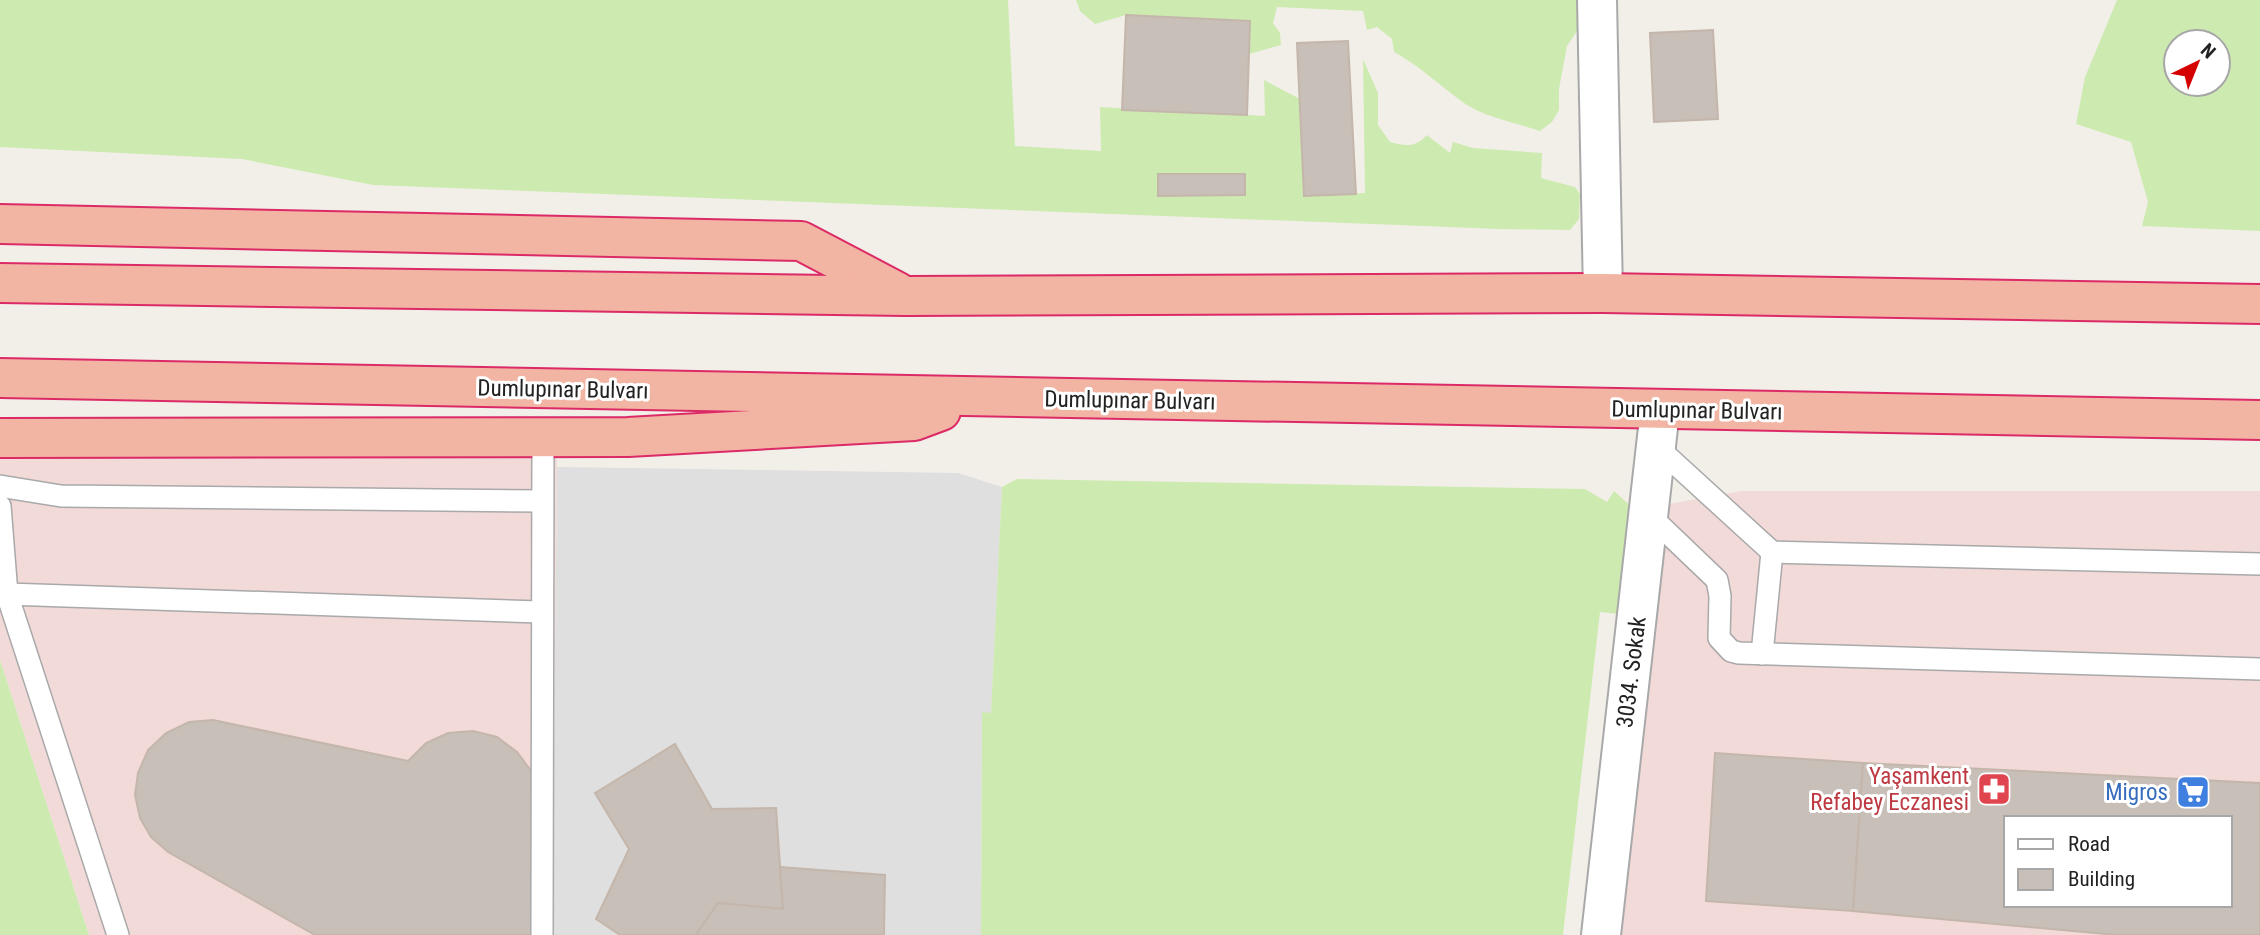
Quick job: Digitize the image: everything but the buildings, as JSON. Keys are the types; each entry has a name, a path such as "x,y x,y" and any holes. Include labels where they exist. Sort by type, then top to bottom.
{"highway":[{"path":"0,224 801,241 906,296"},
{"path":"0,283 906,296 1603,293 2260,304"},
{"name":"Dumlupınar Bulvarı","path":"0,378 976,397 1658,428 2260,420"},
{"path":"0,438 704,435 914,421 976,397"}],"street":[{"path":"1597,0 1603,293"},
{"name":"3034. Sokak","path":"1601,935 1658,428"}],"lane":[{"path":"1658,428 1772,552 2260,564"},
{"path":"542,935 540,612 543,437"},
{"path":"0,486 61,496 542,500"},
{"path":"0,506 7,594 118,935"},
{"path":"1649,515 1717,580 1720,596 1718,629 1724,645 1739,653 2260,669"},
{"path":"1762,654 1772,552"},
{"path":"7,594 540,612"}],"shaded area":[{"path":"0,446 557,456 552,935 89,935 0,660"},
{"path":"557,467 958,473 1002,487 991,714 982,713 981,935 552,935"},
{"path":"1741,491 2260,491 2260,935 1590,935 1635,510"}],"green space":[{"path":"0,0 1008,0 1015,146 1101,151 1100,107 1265,116 1264,80 1300,99 1304,196 1365,193 1363,59 1378,93 1378,125 1390,142 1410,145 1427,135 1450,153 1453,142 1473,148 1542,153 1541,178 1575,187 1580,194 1579,219 1570,230 1499,229 373,185 242,159 0,147"},
{"path":"1076,0 1580,0 1581,25 1567,46 1559,89 1559,110 1552,122 1540,131 1491,116 1464,103 1394,52 1392,39 1377,27 1367,30 1363,11 1277,7 1273,23 1280,33 1281,45 1249,54 1250,21 1126,15 1095,24 1080,11"},
{"path":"2117,0 2260,0 2260,231 2142,226 2148,202 2131,142 2076,124 2085,77"},
{"path":"1017,479 1585,489 1607,502 1614,491 1635,510 1627,615 1600,612 1563,935 981,935 982,712 991,713 1002,487"},
{"path":"0,660 89,935 0,935"}],"place":[{"name":"Yaşamkent Refabey Eczanesi","path":"1994,789"},
{"name":"Migros","path":"2193,792"}]}
